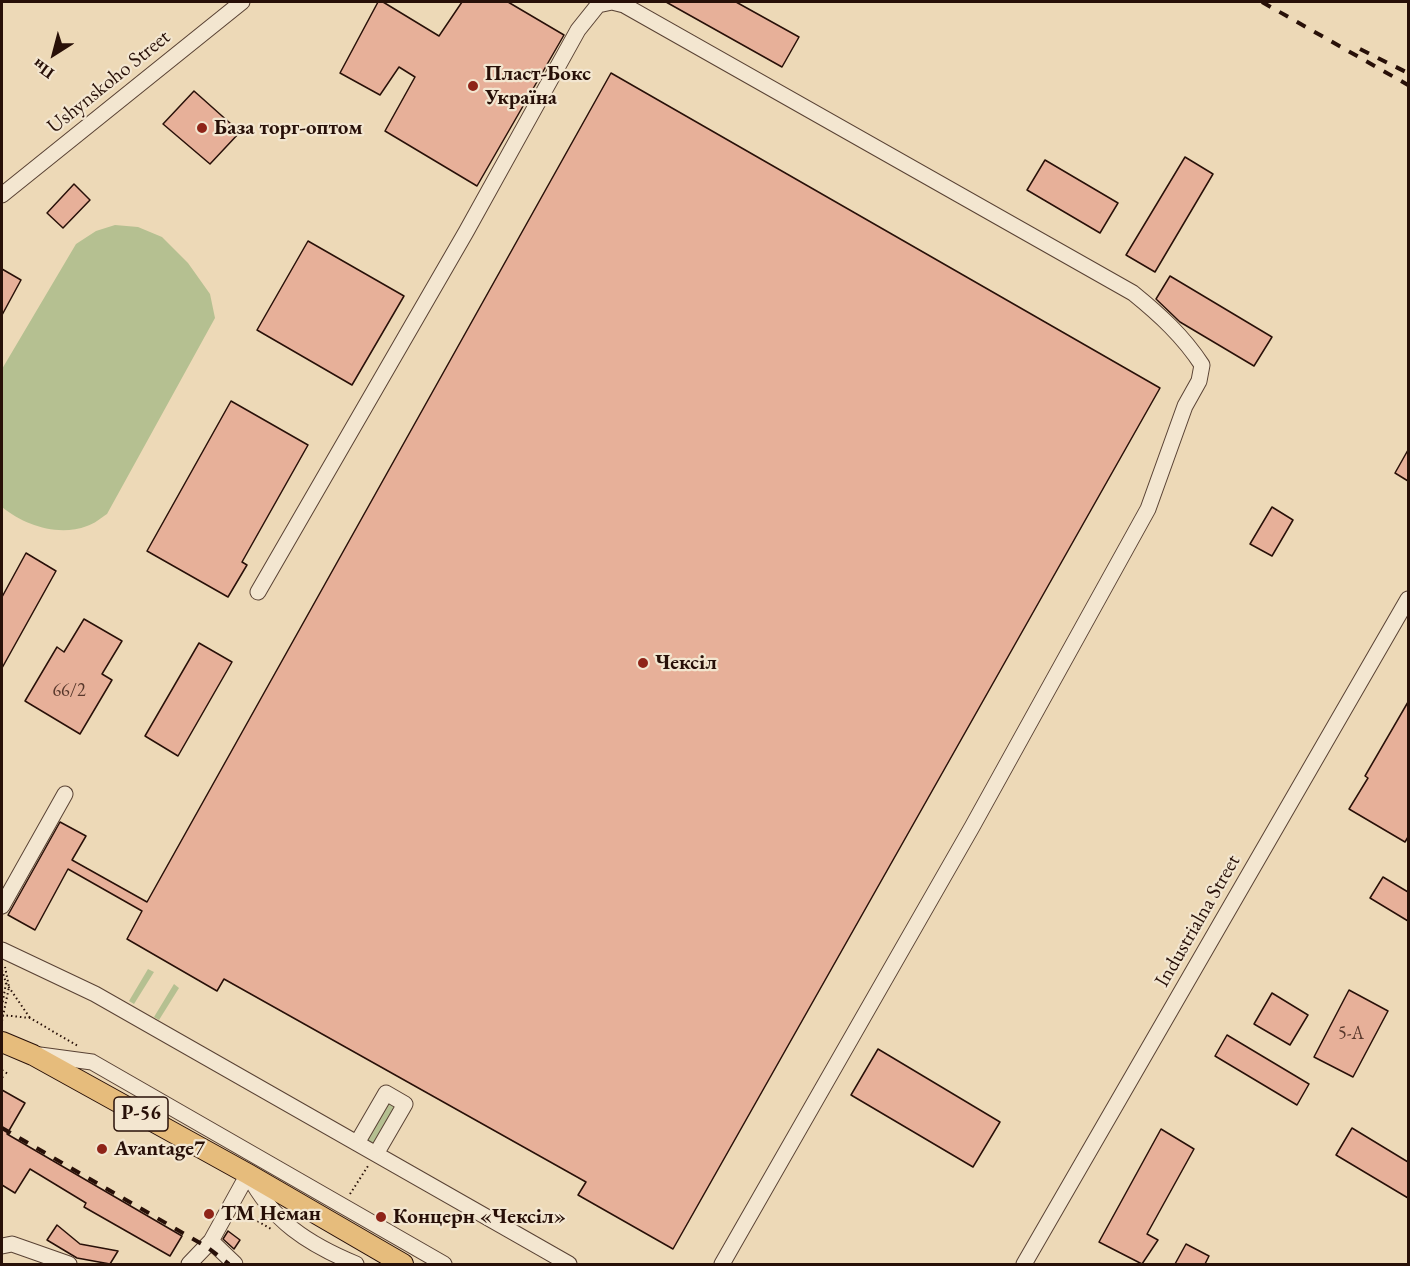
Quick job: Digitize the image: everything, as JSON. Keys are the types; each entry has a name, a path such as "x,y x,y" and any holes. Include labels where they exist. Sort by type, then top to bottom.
{"main road":[{"name":"Р-56","path":"3,1019 27,1052"},
{"name":"Р-56","path":"2,1042 27,1052 248,1174 403,1264"}],"street":[{"name":"Ushynskoho Street","path":"2,195 242,2"},
{"path":"258,592 466,232 578,30 598,5 612,2 624,5 1133,293 1165,318 1190,345 1202,365 1199,381 1185,406 1148,509 972,827 722,1264"},
{"name":"Industrialna Street","path":"1030,1263 1408,599"},
{"path":"2,906 65,794"},
{"path":"4,962 95,994 569,1264"},
{"path":"27,1052 92,1062 444,1264"},
{"path":"357,1143 386,1093 396,1098 405,1104 376,1154"},
{"path":"189,1264 211,1241 248,1174"},
{"path":"248,1174 260,1197 277,1217 309,1240 356,1264"},
{"path":"211,1241 235,1264"},
{"path":"2,1246 12,1244 69,1264"}],"path":[{"path":"2,1006 6,982 4,962"},
{"path":"2,1021 10,979 4,962"},
{"path":"6,982 30,1018 80,1047"},
{"path":"3,1019 30,1018"},
{"path":"2,1070 8,1074"},
{"path":"350,1194 363,1173"},
{"path":"231,1205 278,1234"}],"green space":[{"path":"115,225 138,227 162,237 188,263 210,294 215,318 107,514 87,526 53,530 31,524 2,507 2,369 76,244 96,231"},
{"path":"148,969 154,972 134,1004 129,1001"},
{"path":"174,984 179,988 159,1020 154,1017"},
{"path":"389,1100 397,1105 373,1146 365,1141"}],"building":[{"name":"Пласт-Бокс Україна","path":"378,2 383,2 439,36 462,2 508,2 564,35 477,186 385,131 415,77 399,67 380,95 340,73"},
{"path":"666,2 736,2 799,37 782,67"},
{"name":"Чексіл","path":"611,73 1160,388 673,1249 578,1195 586,1182 224,979 217,991 127,939 142,911 68,869 35,930 8,915 60,822 86,836 72,860 147,902"},
{"name":"База торг-оптом","path":"194,91 240,132 210,164 163,124"},
{"path":"1185,157 1213,174 1155,272 1126,255"},
{"path":"1045,160 1118,203 1100,233 1027,190"},
{"path":"74,184 90,200 63,228 47,213"},
{"path":"308,241 404,296 352,385 257,330"},
{"path":"2,269 21,280 2,315"},
{"path":"1170,276 1272,337 1254,366 1180,322 1156,299"},
{"path":"231,401 308,445 242,562 247,565 228,597 147,551"},
{"path":"1408,450 1408,481 1395,473"},
{"path":"1272,507 1293,520 1272,556 1250,544"},
{"path":"26,553 56,571 2,668 2,597"},
{"path":"84,619 122,641 102,674 112,680 80,734 25,701 57,647 64,652"},
{"path":"199,643 232,662 178,756 145,736"},
{"path":"1408,702 1408,837 1405,842 1349,809 1368,778 1365,776"},
{"path":"1383,877 1408,892 1408,921 1370,898"},
{"path":"1349,990 1388,1011 1353,1077 1314,1057"},
{"path":"1272,993 1308,1015 1290,1045 1254,1024"},
{"path":"1227,1035 1309,1084 1297,1105 1215,1056"},
{"path":"878,1049 1000,1122 973,1167 851,1095"},
{"path":"2,1090 25,1103 7,1134 182,1236 170,1256 84,1207 86,1203 30,1169 15,1193 2,1185"},
{"path":"1352,1128 1408,1162 1408,1198 1336,1155"},
{"path":"1161,1129 1194,1149 1147,1234 1158,1240 1142,1264 1099,1242"},
{"path":"57,1225 80,1244 118,1251 110,1264 77,1258 47,1240"},
{"path":"228,1231 240,1240 234,1249 223,1239"},
{"path":"1186,1244 1209,1256 1205,1264 1175,1264"}],"railway":[{"path":"1262,2 1408,85"},
{"path":"1360,49 1408,73"},
{"path":"2,1128 207,1247 229,1264"}],"place":[{"name":"Пласт-Бокс Україна","path":"473,86"},
{"name":"База торг-оптом","path":"202,128"},
{"name":"Чексіл","path":"643,663"},
{"name":"Avantage7","path":"102,1149"},
{"name":"ТМ Неман","path":"209,1214"},
{"name":"Концерн «Чексіл»","path":"381,1217"}]}
